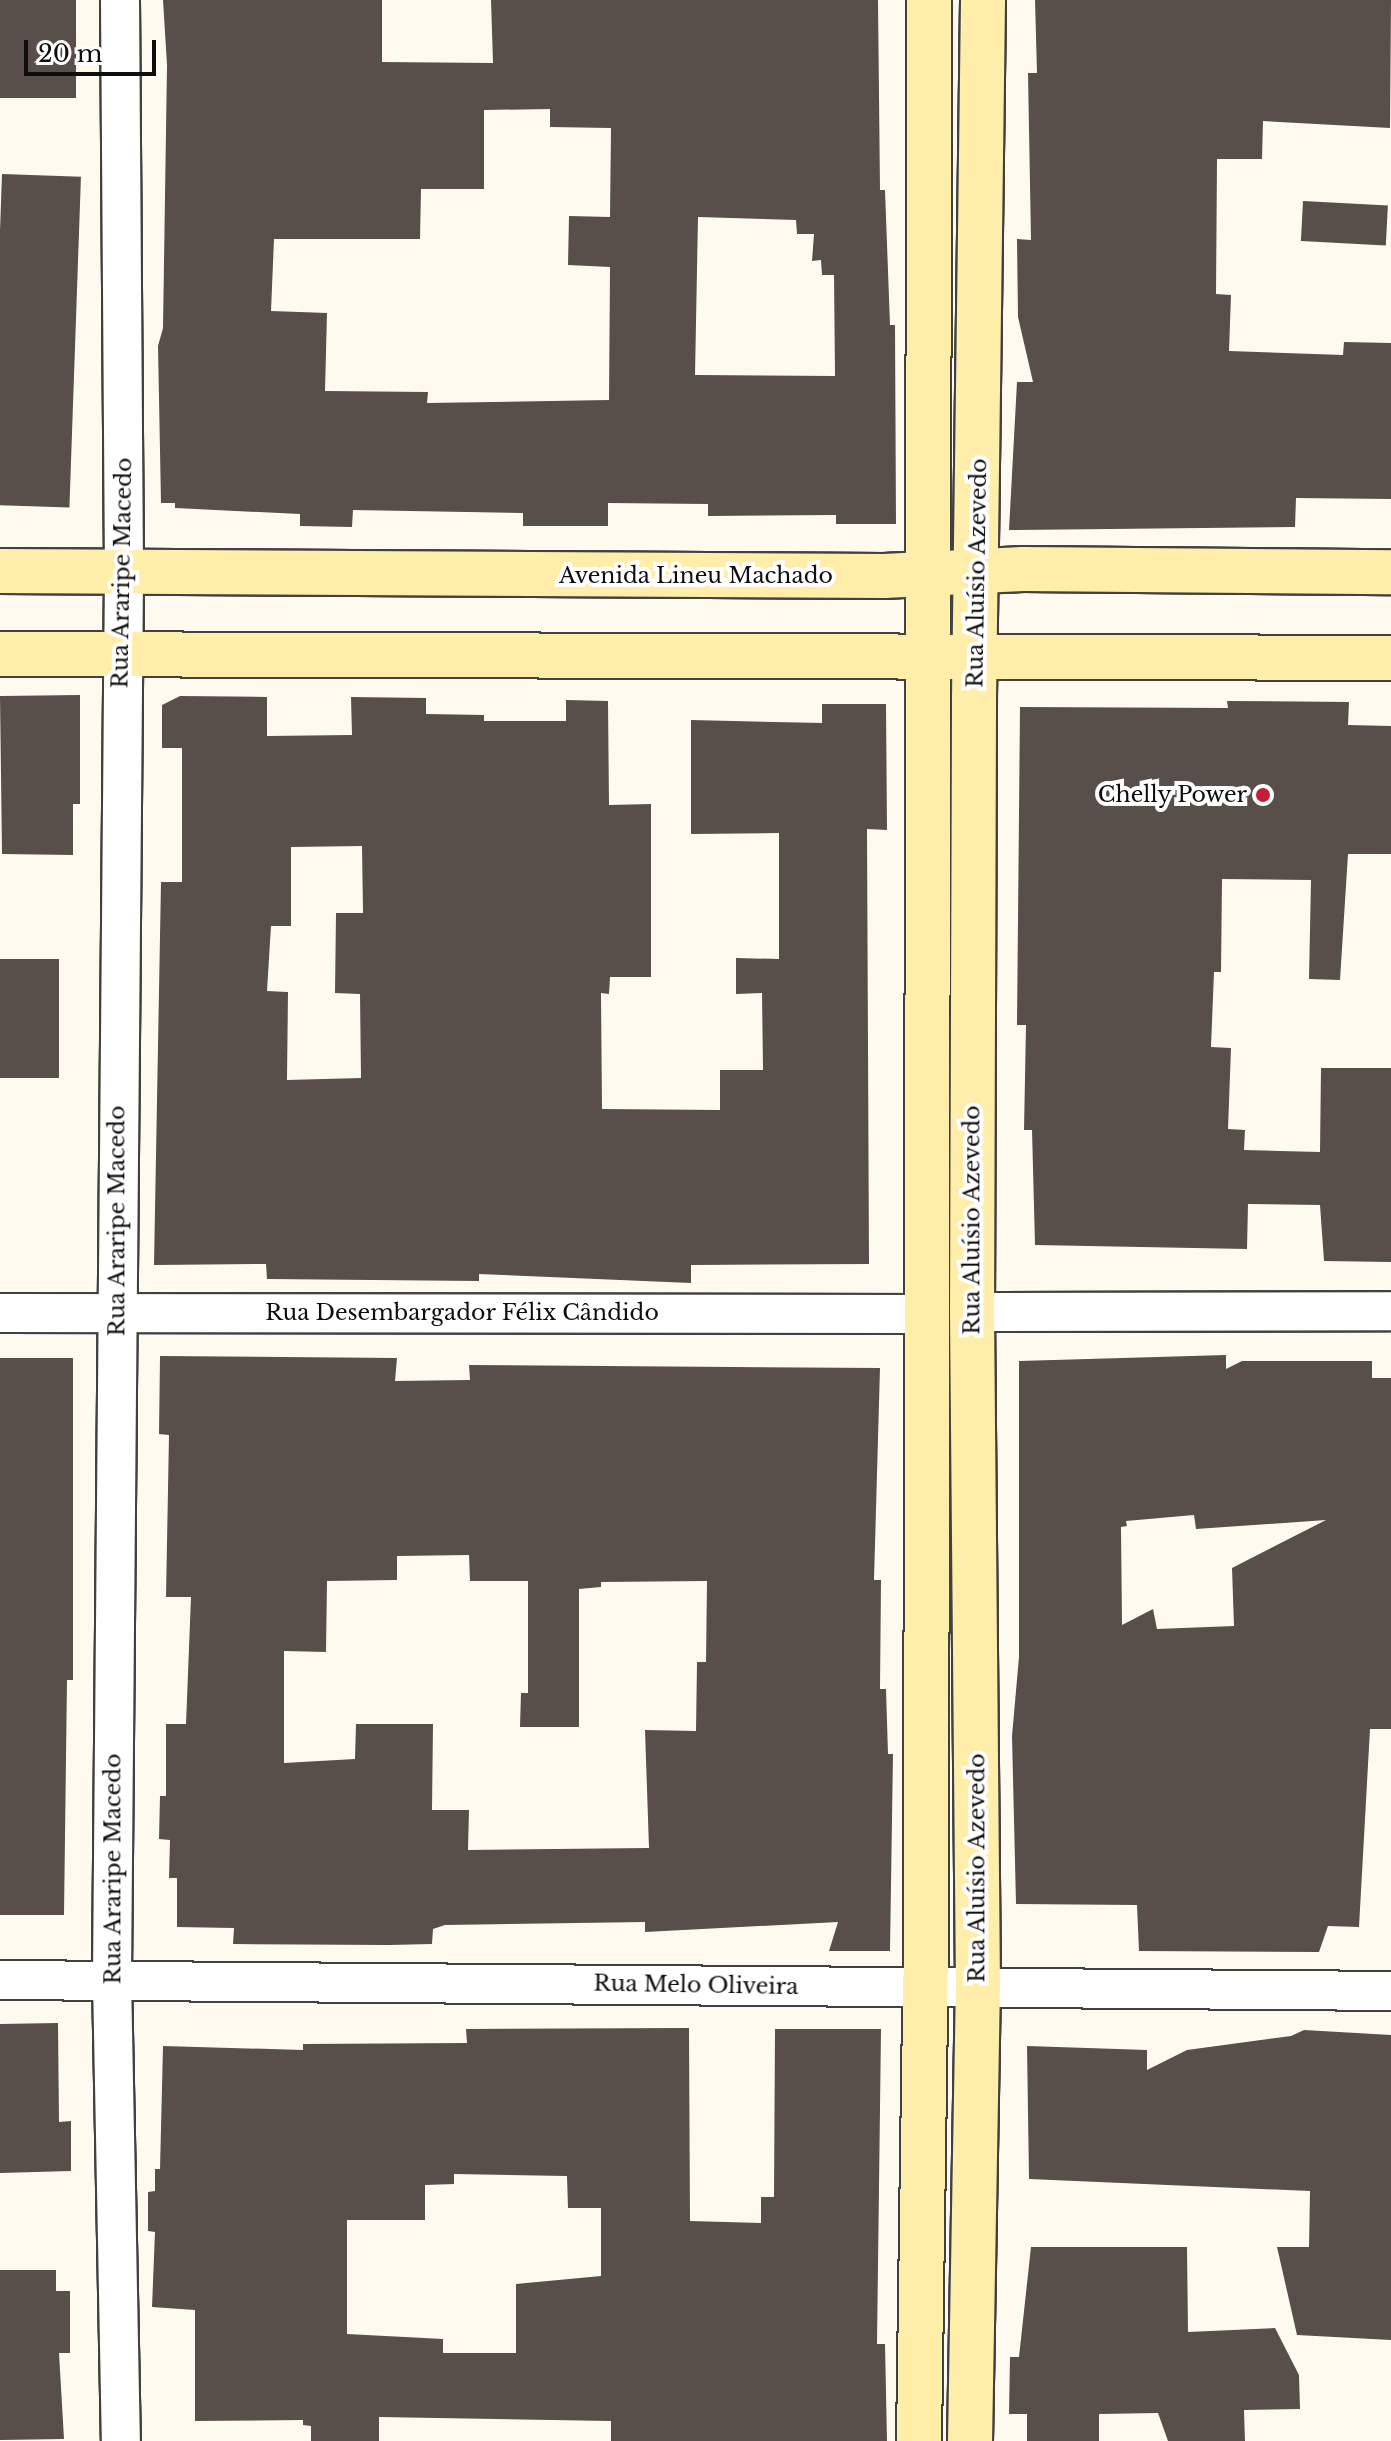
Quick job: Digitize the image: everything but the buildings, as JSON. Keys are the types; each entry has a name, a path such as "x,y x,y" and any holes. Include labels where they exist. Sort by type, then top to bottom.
{"main road":[{"name":"Rua Aluísio Azevedo","path":"919,2441 925,1986 929,0"},
{"name":"Rua Aluísio Azevedo","path":"970,2441 978,1987 972,1312 983,0"},
{"name":"Avenida Lineu Machado","path":"0,571 1391,572"},
{"path":"0,654 976,654 1391,658"}],"street":[{"name":"Rua Araripe Macedo","path":"120,0 124,573 120,654 112,1979 121,2441"},
{"path":"972,1312 1391,1311"},
{"name":"Rua Desembargador Félix Cândido","path":"0,1313 925,1314"},
{"name":"Rua Melo Oliveira","path":"0,1980 1391,1991"}],"place":[{"name":"Chelly Power","path":"1263,795"}]}
